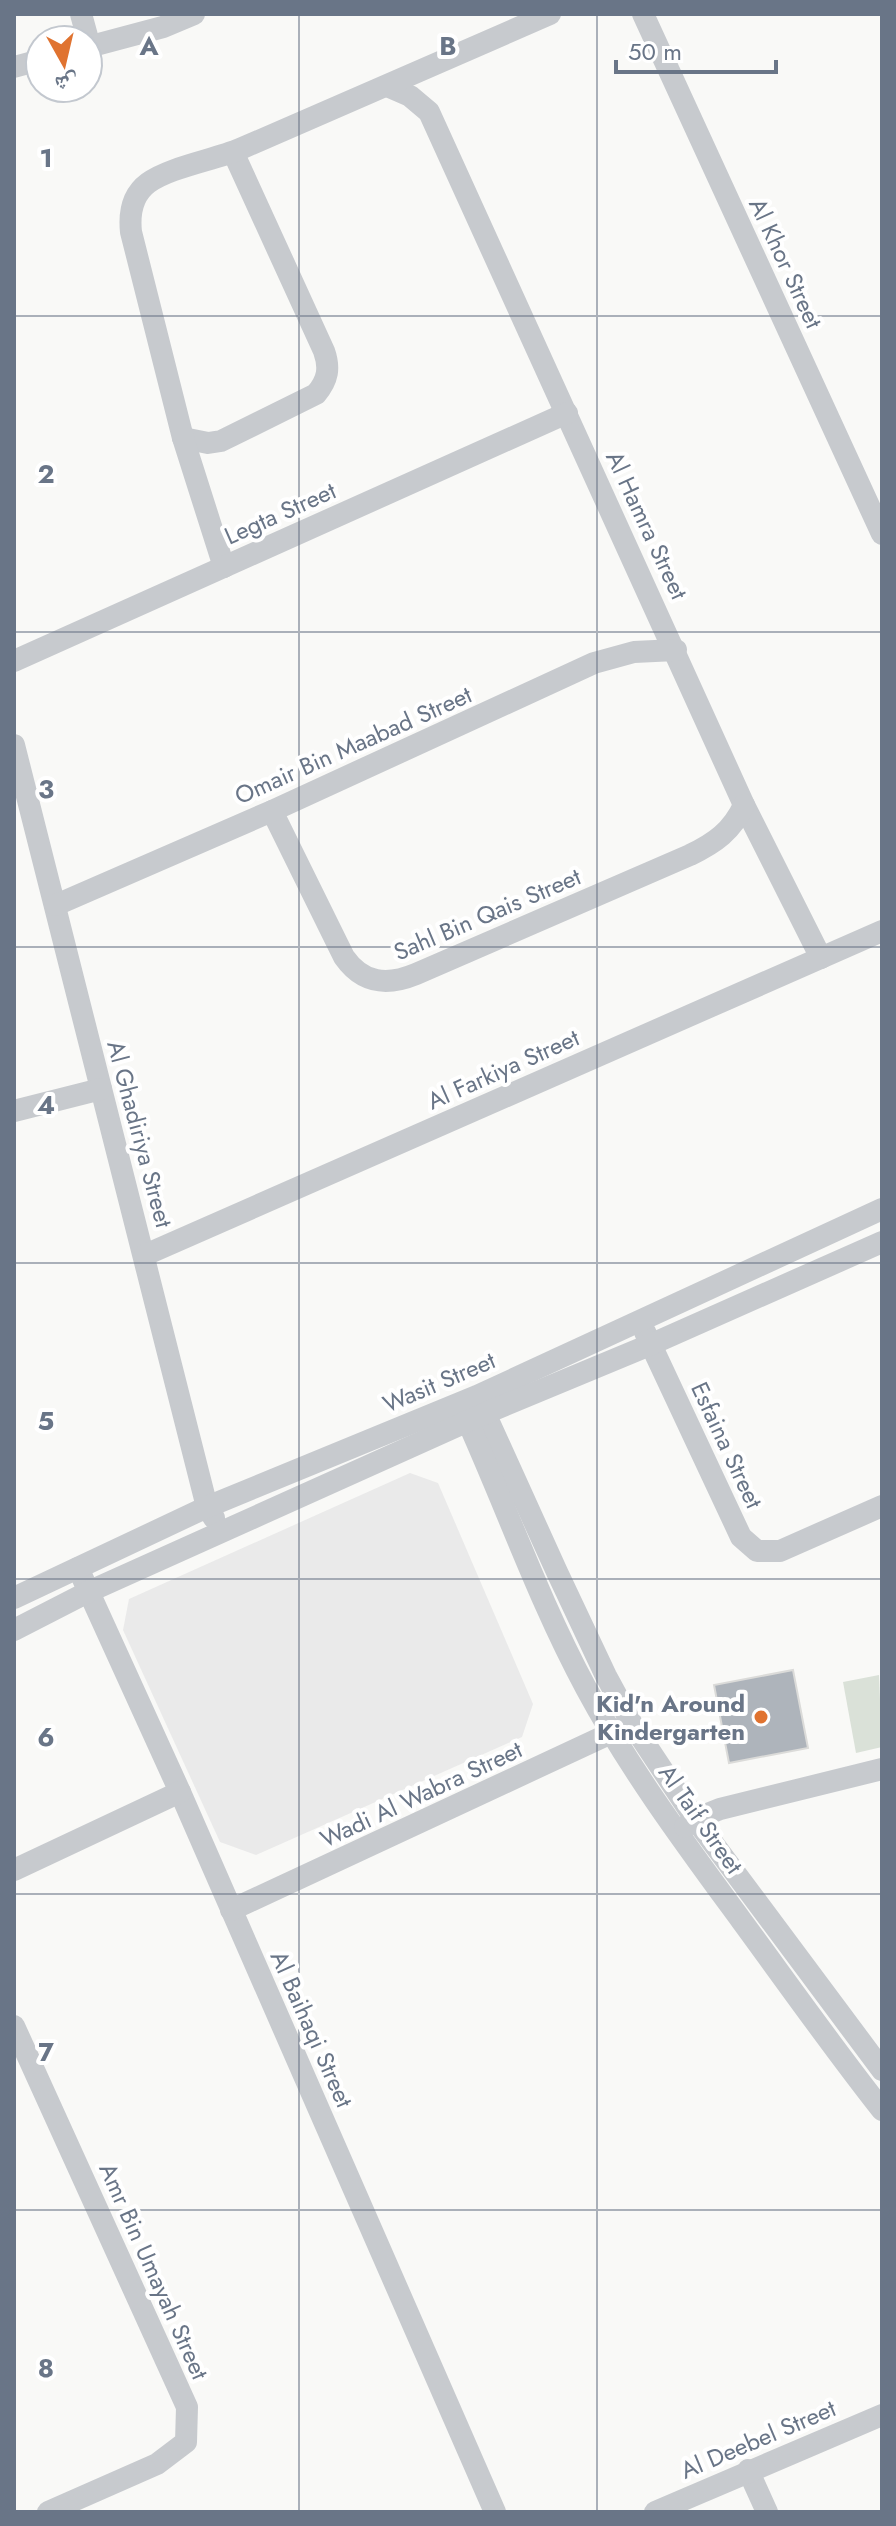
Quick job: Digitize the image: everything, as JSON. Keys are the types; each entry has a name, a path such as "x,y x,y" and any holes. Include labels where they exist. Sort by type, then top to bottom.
{"street":[{"path":"104,43 163,27 194,14"},
{"path":"224,567 183,438 131,232 130,210 140,191 157,178 233,152 550,14"},
{"name":"Al Khor Street","path":"643,14 882,534"},
{"path":"429,112 429,88 435,65"},
{"path":"387,86 410,96 429,112"},
{"name":"Al Hamra Street","path":"429,112 744,805 821,958"},
{"path":"183,438 208,443 221,441 316,394 328,374 324,351 233,152"},
{"name":"Legta Street","path":"14,661 567,413"},
{"name":"Omair Bin Maabad Street","path":"56,905 272,811 594,663 634,652 676,650"},
{"name":"Al Ghadiriya Street","path":"14,745 207,1507 221,1533"},
{"name":"Sahl Bin Qais Street","path":"272,811 344,957 363,976 389,983 690,855 718,840 729,830 744,805"},
{"name":"Al Farkiya Street","path":"145,1255 882,931"},
{"path":"14,1111 101,1089"},
{"name":"Wasit Street","path":"14,1630 88,1592 221,1533 472,1409 640,1321 882,1209"},
{"name":"Wasit Street","path":"14,1598 207,1507 652,1344 882,1242"},
{"name":"Esfaina Street","path":"640,1321 741,1537 757,1551 780,1551 882,1506"},
{"name":"Al Taif Street","path":"472,1409 632,1724 695,1819 882,2070"},
{"name":"Al Taif Street","path":"472,1409 535,1582 611,1733 679,1836 826,2039 882,2110"},
{"name":"Al Baihaqi Street","path":"78,1568 180,1792 495,2512"},
{"name":"Wadi Al Wabra Street","path":"231,1910 632,1724"},
{"path":"679,1836 695,1819 720,1809 882,1769"},
{"path":"14,1870 180,1792"},
{"name":"Amr Bin Umayah Street","path":"14,2026 187,2407 186,2442 157,2464 48,2512"},
{"name":"Al Deebel Street","path":"655,2512 882,2415"},
{"path":"748,2470 767,2512"}],"shaded area":[{"path":"410,1473 438,1483 533,1704 522,1737 256,1855 220,1842 123,1630 129,1599"},
{"path":"879,1675 882,1747 856,1753 843,1682"}],"building":[{"name":"Kid'n Around Kindergarten","path":"793,1670 808,1748 729,1763 714,1685"}],"place":[{"name":"Kid'n Around Kindergarten","path":"761,1717"}]}
